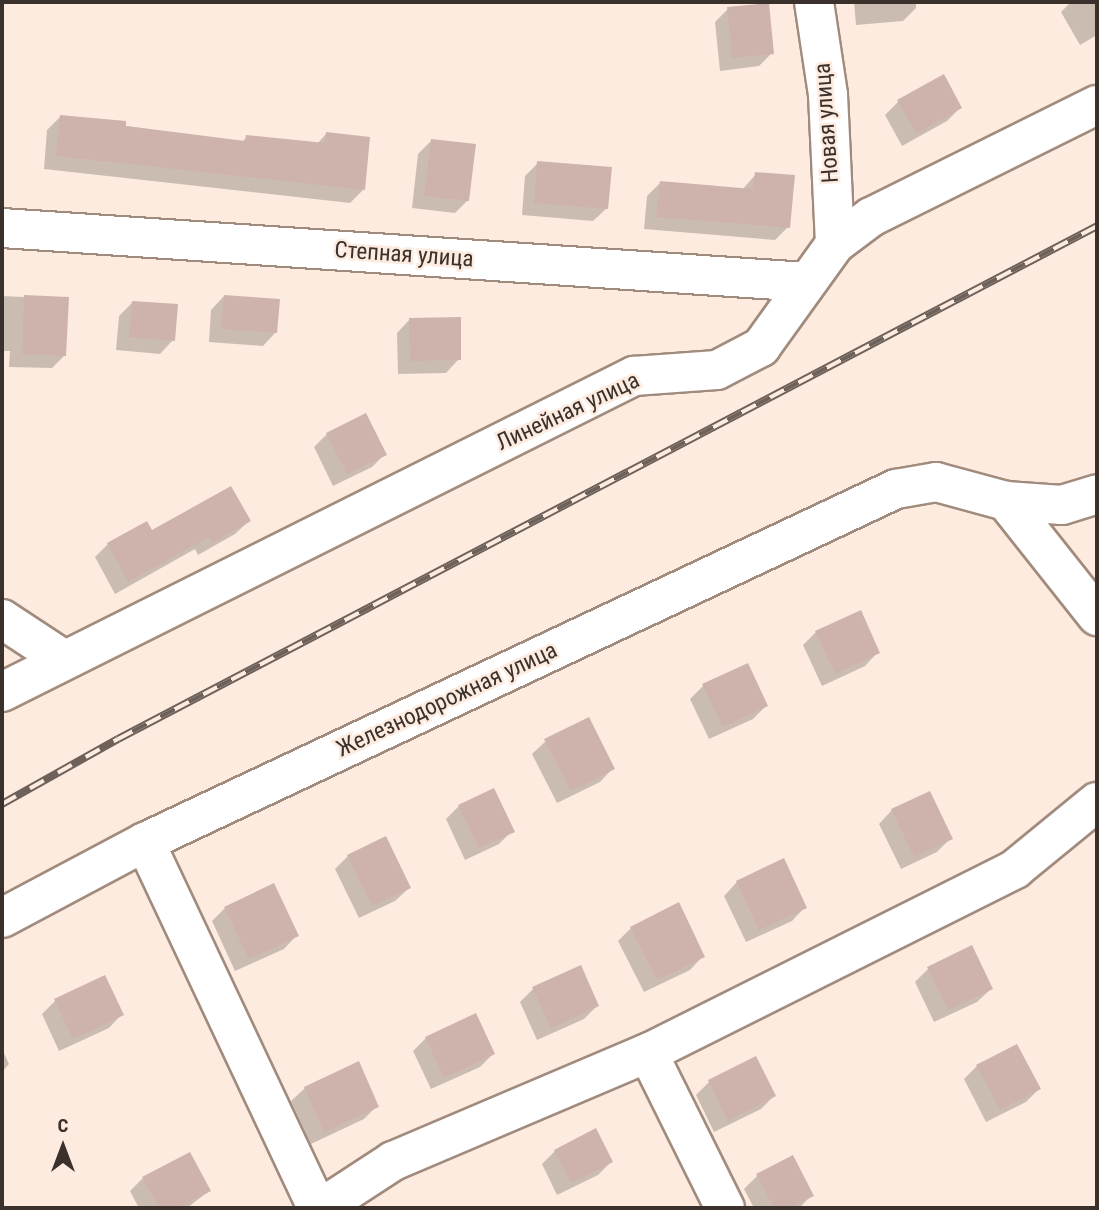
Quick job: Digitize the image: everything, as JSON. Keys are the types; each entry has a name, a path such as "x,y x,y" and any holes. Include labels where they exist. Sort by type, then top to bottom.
{"street":[{"name":"Новая улица","path":"814,2 828,95 835,244"},
{"name":"Линейная улица","path":"2,692 63,659 634,376 717,370 761,347 835,244 871,217 1097,105"},
{"name":"Степная улица","path":"2,228 806,282"},
{"name":"Железнодорожная улица","path":"2,918 145,842 896,489 936,482 1006,501 1062,505 1097,494"},
{"path":"1006,501 1097,616"},
{"path":"2,619 63,659"},
{"path":"145,842 319,1208 393,1161 648,1053 1015,869 1097,802"},
{"path":"648,1053 725,1208"}],"building":[{"path":"769,3 774,54 732,58 727,7"},
{"path":"944,74 962,108 916,134 897,100"},
{"path":"60,115 126,121 126,126 245,141 246,135 325,143 326,132 370,137 365,190 56,156"},
{"path":"431,139 476,144 469,201 424,196"},
{"path":"537,161 612,167 608,209 534,203"},
{"path":"755,172 795,175 790,228 656,217 660,181 753,189"},
{"path":"24,295 69,297 66,356 22,354"},
{"path":"224,295 280,299 277,333 221,329"},
{"path":"132,301 178,304 175,341 129,337"},
{"path":"461,317 461,360 410,361 409,318"},
{"path":"366,413 387,455 347,474 326,433"},
{"path":"231,486 251,521 212,543 209,537 128,582 107,543 147,521 152,530"},
{"path":"861,610 880,653 835,674 815,631"},
{"path":"748,663 768,706 723,727 702,684"},
{"path":"589,717 615,769 571,791 544,739"},
{"path":"494,788 515,832 479,848 458,805"},
{"path":"930,791 953,839 914,857 891,809"},
{"path":"386,836 411,888 372,906 347,855"},
{"path":"784,858 807,908 759,930 736,881"},
{"path":"274,883 299,936 249,959 224,907"},
{"path":"679,902 705,957 657,980 630,927"},
{"path":"972,945 993,989 948,1010 927,967"},
{"path":"581,965 599,1006 551,1028 532,987"},
{"path":"105,975 124,1015 73,1039 54,999"},
{"path":"476,1013 495,1054 444,1078 425,1037"},
{"path":"1017,1044 1041,1089 1000,1110 976,1065"},
{"path":"756,1056 776,1096 728,1121 708,1080"},
{"path":"359,1061 379,1107 324,1132 304,1087"},
{"path":"596,1128 613,1162 571,1183 554,1150"},
{"path":"190,1152 211,1191 178,1208 159,1208 142,1177"},
{"path":"793,1155 814,1196 789,1208 774,1208 756,1174"}],"railway":[{"path":"2,804 118,739 1097,226"}]}
